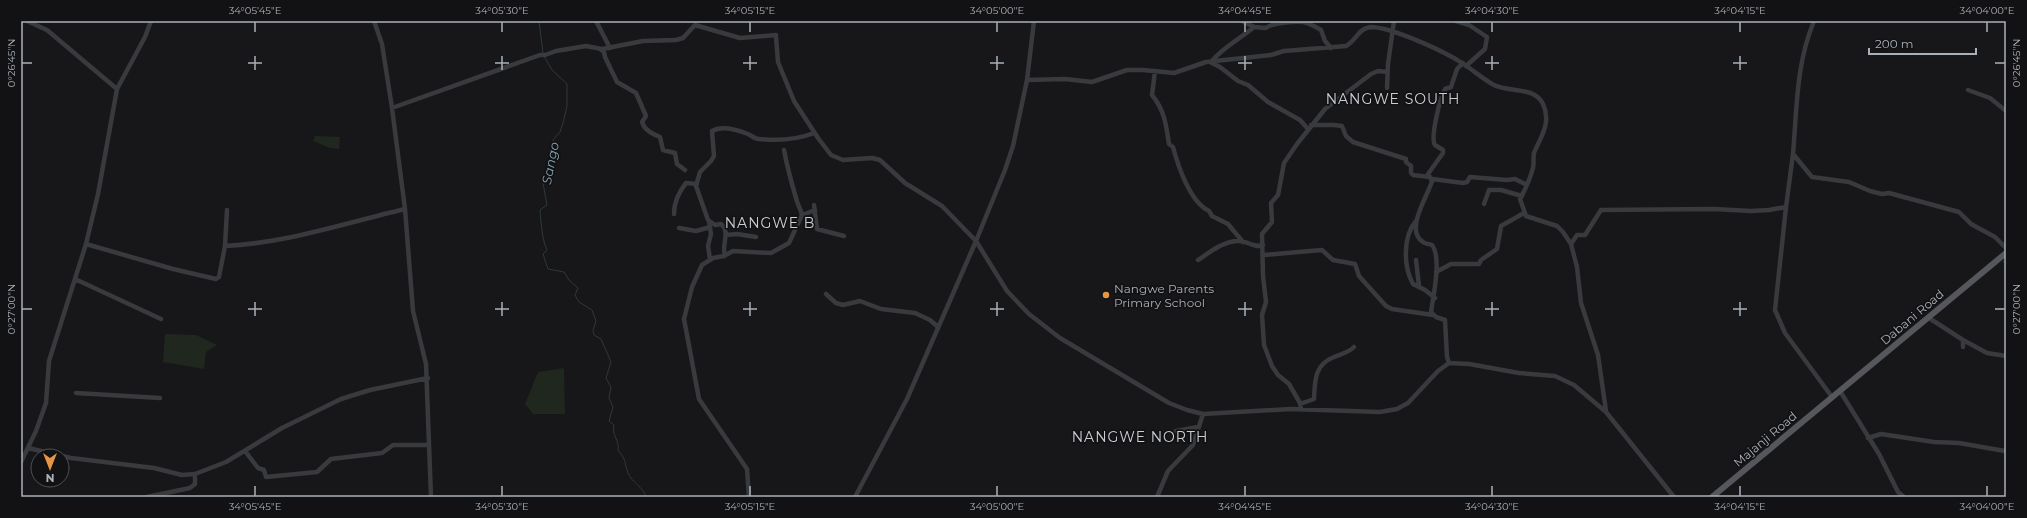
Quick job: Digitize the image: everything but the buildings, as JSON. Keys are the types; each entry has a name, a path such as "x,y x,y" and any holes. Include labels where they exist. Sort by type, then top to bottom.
{"main road":[{"name":"Dabani Road","path":"1832,397 2006,253"},
{"name":"Majanji Road","path":"1712,497 1832,397"}],"street":[{"path":"27,21 47,30 117,88"},
{"path":"21,460 42,417 46,403 50,361 86,244 98,194 117,88 146,37 152,21"},
{"path":"374,21 382,44 392,108 405,209 413,311 428,378 428,445 431,497"},
{"path":"596,21 611,47"},
{"path":"855,497 907,399 976,241 1013,146 1027,80 1034,21"},
{"path":"1242,21 1254,27 1266,28 1271,25 1284,22 1305,23 1321,30 1325,41 1331,48"},
{"path":"1387,88 1387,72 1394,21"},
{"path":"1435,298 1419,286 1413,284 1408,267 1406,245 1410,228 1416,221 1431,178 1428,174 1440,159 1443,150 1434,145 1433,138 1441,98 1445,89 1451,87 1457,69 1485,49 1487,37 1469,24 1456,21"},
{"path":"1814,21 1802,57 1797,85 1793,154 1775,310 1786,333 1832,397"},
{"path":"596,49 643,41 680,40 695,25 740,38 776,36 779,66 794,101 825,149 835,157 843,160 872,158 880,160 904,183 942,206 976,241 1007,291 1035,320 1060,338 1169,403 1186,410 1203,414 1301,407 1380,412 1397,409 1411,401 1438,371 1449,363 1469,364 1519,373 1555,376 1574,385 1606,412 1674,497"},
{"path":"1211,61 1223,48 1239,40 1254,27"},
{"path":"1027,80 1065,79 1092,82 1127,70 1179,72 1201,62 1271,55 1284,51 1346,46 1360,32 1367,28 1392,32 1451,56 1498,87 1507,90 1529,92 1535,95 1543,105 1545,111 1545,129 1542,139 1534,153 1532,170 1520,199 1524,213 1529,218 1557,226 1571,244 1577,267 1581,303 1598,355 1606,412"},
{"path":"392,108 556,51 586,46 602,50 604,52"},
{"path":"604,52 611,47"},
{"path":"604,52 617,82 636,93 639,103 646,113 646,116 642,122 643,125 652,135 660,137 663,150 675,153 677,164 684,170"},
{"path":"1211,61 1238,81 1248,85 1268,102 1310,127 1334,125 1342,126 1346,136 1353,142 1406,159 1406,162 1411,166 1411,173 1413,175 1463,183 1467,182 1470,177 1479,176 1507,180 1515,179 1527,185"},
{"path":"1155,71 1152,95 1161,107 1167,125 1169,144 1174,147 1176,161 1188,188 1212,216 1228,224 1243,242"},
{"path":"1301,407 1289,384 1278,375 1272,366 1264,345 1262,315 1266,302 1263,276 1264,256 1262,234 1272,222 1271,202 1278,195 1284,164 1310,127 1325,109 1371,74 1378,71 1387,72"},
{"path":"1968,90 1990,98 2006,111"},
{"path":"710,259 708,246 711,234 710,225 697,184 700,172 714,156 712,131 727,128 747,133 757,139 792,140 814,133"},
{"path":"784,150 786,170 792,180 802,215"},
{"path":"1793,154 1812,177 1849,182 1870,191 1882,194 1889,192 1960,212 1971,224 1994,237 2006,248"},
{"path":"674,214 674,202 682,188 686,183 697,184"},
{"path":"1484,204 1489,190 1501,190 1522,196"},
{"path":"1571,244 1577,235 1585,235 1601,210 1714,208 1750,211 1786,207"},
{"path":"749,497 747,469 699,399 684,326 692,287 702,265 710,259 733,251 771,253 789,243 802,215 815,208 817,229 844,236"},
{"path":"225,246 255,244 270,240 300,236 405,209"},
{"path":"86,244 159,266 214,279 218,277 225,246 227,210"},
{"path":"1436,272 1450,264 1478,264 1481,260 1497,249 1501,226 1524,213"},
{"path":"1416,221 1417,236 1423,242 1434,247 1436,272 1435,298 1431,312 1432,315"},
{"path":"679,228 696,231 710,225 721,224 724,226 726,235 725,255"},
{"path":"726,235 737,234 756,237"},
{"path":"1198,260 1220,247 1239,240 1255,246 1263,245"},
{"path":"1264,256 1322,250 1333,260 1355,264 1359,276 1386,306 1392,309 1432,315 1445,320 1447,356 1449,363"},
{"path":"1416,260 1419,286"},
{"path":"75,279 161,319"},
{"path":"826,294 836,303 843,306 860,301 881,310 915,313 926,317 938,327"},
{"path":"1929,318 1963,340 1987,353 2006,356"},
{"path":"1963,340 1963,347"},
{"path":"1301,407 1314,399 1315,380 1320,367 1331,358 1346,353 1354,348"},
{"path":"28,448 71,458 154,468 182,475 195,474 226,462 282,428 341,399 370,390 428,378"},
{"path":"1840,391 1879,454 1898,492 1904,497"},
{"path":"76,392 160,398"},
{"path":"1157,497 1168,471 1193,444 1203,414"},
{"path":"1176,431 1198,427"},
{"path":"1868,438 1881,434 1934,442 1957,442 2005,451"},
{"path":"245,451 258,468 264,470 266,477 317,472 331,459 343,456 382,453 393,445 428,445"},
{"path":"147,497 190,488 195,484 195,474"}],"shaded area":[{"path":"315,136 340,137 339,149 330,148 313,141"},
{"path":"165,334 196,335 217,345 206,352 204,369 163,362"},
{"path":"564,368 565,414 533,414 525,404 538,372"}],"waterway":[{"name":"Sango","path":"539,21 543,53"},
{"name":"Sango","path":"544,56 552,70 567,84 567,106 560,132 553,140 552,158 543,183 547,205 540,210 541,225 547,250 543,254 548,269 564,272 569,280 578,288 575,295 579,302 592,310 596,321 593,330 594,335 601,339 611,362 606,378 611,387 609,398 613,407 609,421 614,425 613,428 618,444 618,450 624,459 628,473 645,493 646,497"}],"place":[{"name":"Nangwe Parents Primary School","path":"1106,295"}],"district":[{"name":"NANGWE SOUTH","path":"1393,99"},
{"name":"NANGWE B","path":"770,223"},
{"name":"NANGWE NORTH","path":"1140,437"}]}
